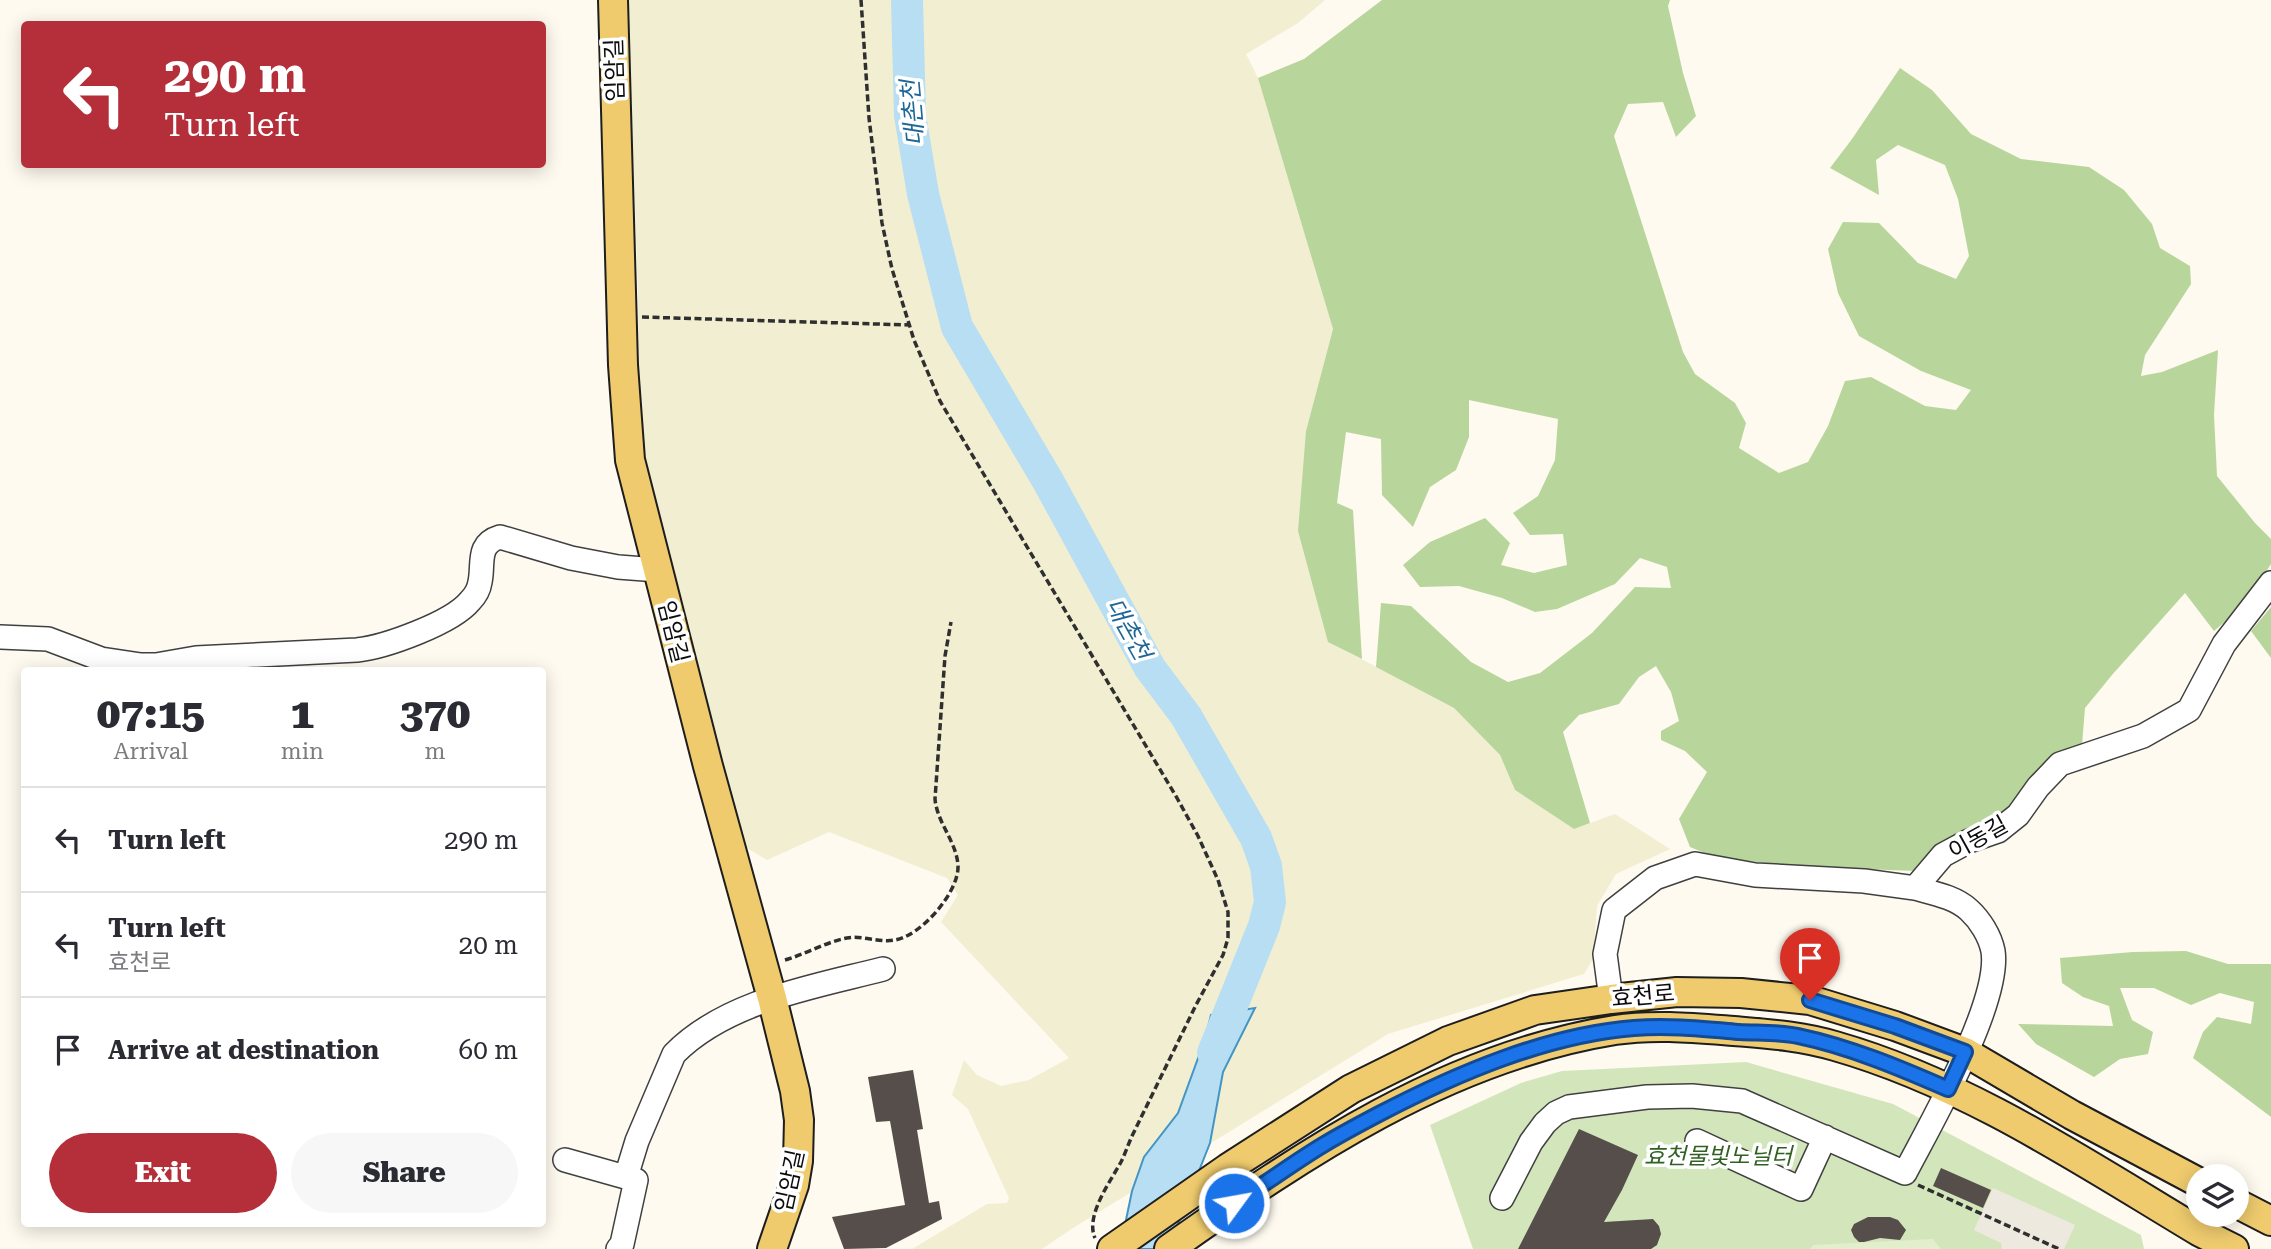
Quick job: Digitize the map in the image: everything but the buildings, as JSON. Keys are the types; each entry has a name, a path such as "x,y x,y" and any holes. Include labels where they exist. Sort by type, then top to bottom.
{"main road":[{"name":"임암길","path":"613,0 625,414 630,460 708,766 772,998 799,1120 798,1161 794,1185 767,1245"},
{"name":"효천로","path":"1104,1245 1351,1089 1448,1041 1535,1010 1677,992 1741,993 1810,1000 1895,1026 1965,1052 2072,1115 2186,1176"},
{"name":"효천로","path":"1169,1249 1323,1144 1423,1090 1469,1070 1552,1044 1615,1030 1637,1028 1699,1028 1796,1035 1838,1046 1948,1089 2002,1114 2200,1232 2234,1249"},
{"path":"2249,1210 2271,1221"}],"street":[{"path":"0,637 48,639 101,659 141,666 156,666 196,658 357,650 379,646 439,624 462,609 480,586 480,562 484,549 491,540 500,537 570,558 618,567 658,570"},
{"name":"이동길","path":"1915,888 1943,855 1969,841 1998,831 2018,815 2038,787 2060,764 2143,736 2189,710 2224,644 2271,583"},
{"path":"1502,1198 1538,1131 1556,1113 1569,1107 1647,1097 1724,1098 1759,1107 1905,1173 1948,1089 1988,998 1993,951 1985,929 1968,909 1947,897 1915,888 1864,881 1755,875 1695,864 1655,878 1614,910 1605,954 1611,999"},
{"path":"626,1178 637,1142 674,1054 684,1043 746,1006 883,969"},
{"path":"1697,1141 1801,1189 1825,1137"},
{"path":"565,1160 636,1180 622,1244 618,1249"}],"path":[{"path":"861,0 875,181 890,257 925,369 940,401 1199,836 1218,880 1227,912 1228,938 1223,955 1102,1195 1092,1224 1093,1235 1104,1245"},
{"path":"622,316 910,325"},
{"path":"763,966 847,938 889,941 906,938 928,920 953,887 957,872 956,857 936,810 935,792 945,656 951,622"},
{"path":"1905,1173 1921,1188 2059,1249"}],"shaded area":[{"path":"628,0 1325,0 1298,23 1246,54 1258,78 1333,329 1306,431 1329,642 1454,708 1500,755 1515,790 1574,829 1615,814 1670,849 1616,874 1597,906 1593,959 1584,974 1388,1034 1042,1249 912,1249 987,1204 1007,1203 1009,1198 968,1109 952,1095 964,1060 977,1075 1001,1086 1029,1080 1069,1058 941,922 958,895 947,878 829,832 767,860 745,847 639,443 638,295"},
{"path":"1993,1188 2075,1225 2064,1249 2002,1249 2001,1243 1974,1230"}],"green space":[{"path":"1382,0 1670,0 1668,6 1683,73 1696,116 1676,137 1663,102 1628,104 1614,136 1683,352 1695,374 1735,403 1746,423 1739,448 1779,473 1808,462 1828,426 1845,381 1871,377 1925,406 1956,410 1971,390 1921,371 1859,336 1838,293 1828,249 1843,222 1879,223 1918,263 1956,279 1969,256 1958,199 1945,165 1898,145 1876,160 1879,195 1830,168 1900,68 1932,90 1971,134 2021,159 2089,167 2124,190 2152,224 2160,248 2190,266 2191,284 2145,355 2141,376 2162,372 2218,350 2214,415 2217,476 2271,539 2271,564 2243,606 2214,631 2185,593 2085,708 2082,745 1995,819 1963,834 1916,871 1809,867 1717,858 1690,847 1679,819 1707,772 1685,751 1661,740 1661,731 1679,721 1671,692 1656,666 1639,677 1619,704 1579,715 1563,732 1590,823 1574,829 1515,790 1500,755 1454,708 1376,667 1381,603 1411,606 1471,662 1508,682 1540,673 1592,633 1635,587 1671,588 1667,567 1640,558 1615,584 1557,609 1535,612 1502,598 1459,586 1420,587 1403,565 1430,542 1485,518 1510,543 1501,565 1534,573 1567,565 1563,534 1530,535 1513,513 1538,496 1555,460 1558,419 1469,400 1469,437 1456,470 1430,487 1413,527 1382,495 1381,439 1346,432 1337,503 1353,510 1362,659 1328,642 1298,531 1306,431 1333,329 1258,78 1304,59"},
{"path":"2271,607 2271,658 2251,631"},
{"path":"2186,951 2228,964 2271,964 2271,1117 2193,1058 2203,1032 2217,1017 2251,1024 2254,1002 2220,993 2191,1005 2154,988 2120,988 2132,1020 2153,1032 2148,1054 2120,1059 2094,1077 2036,1044 2018,1024 2113,1026 2109,1006 2083,997 2062,983 2060,958"},
{"name":"효천물빛노닐터","path":"1746,1062 1893,1104 2141,1235 2144,1249 1473,1249 1430,1125 1521,1083 1562,1071"},
{"path":"1933,1239 1941,1249 1810,1249 1813,1245"}],"water":[{"path":"1255,1008 1223,1072 1210,1143 1168,1249 1120,1249 1132,1191 1144,1157 1178,1113 1211,1015"}],"waterway":[{"name":"대촌천","path":"907,0 910,115 923,194 957,327 1048,481 1150,668 1186,716 1256,838 1266,866 1270,902 1264,926 1213,1053"}],"route":[{"path":"1234,1203 1323,1144 1423,1090 1469,1070 1552,1044 1615,1030 1699,1028 1796,1035 1838,1046 1948,1089 1965,1052 1895,1026 1810,1000"}]}
